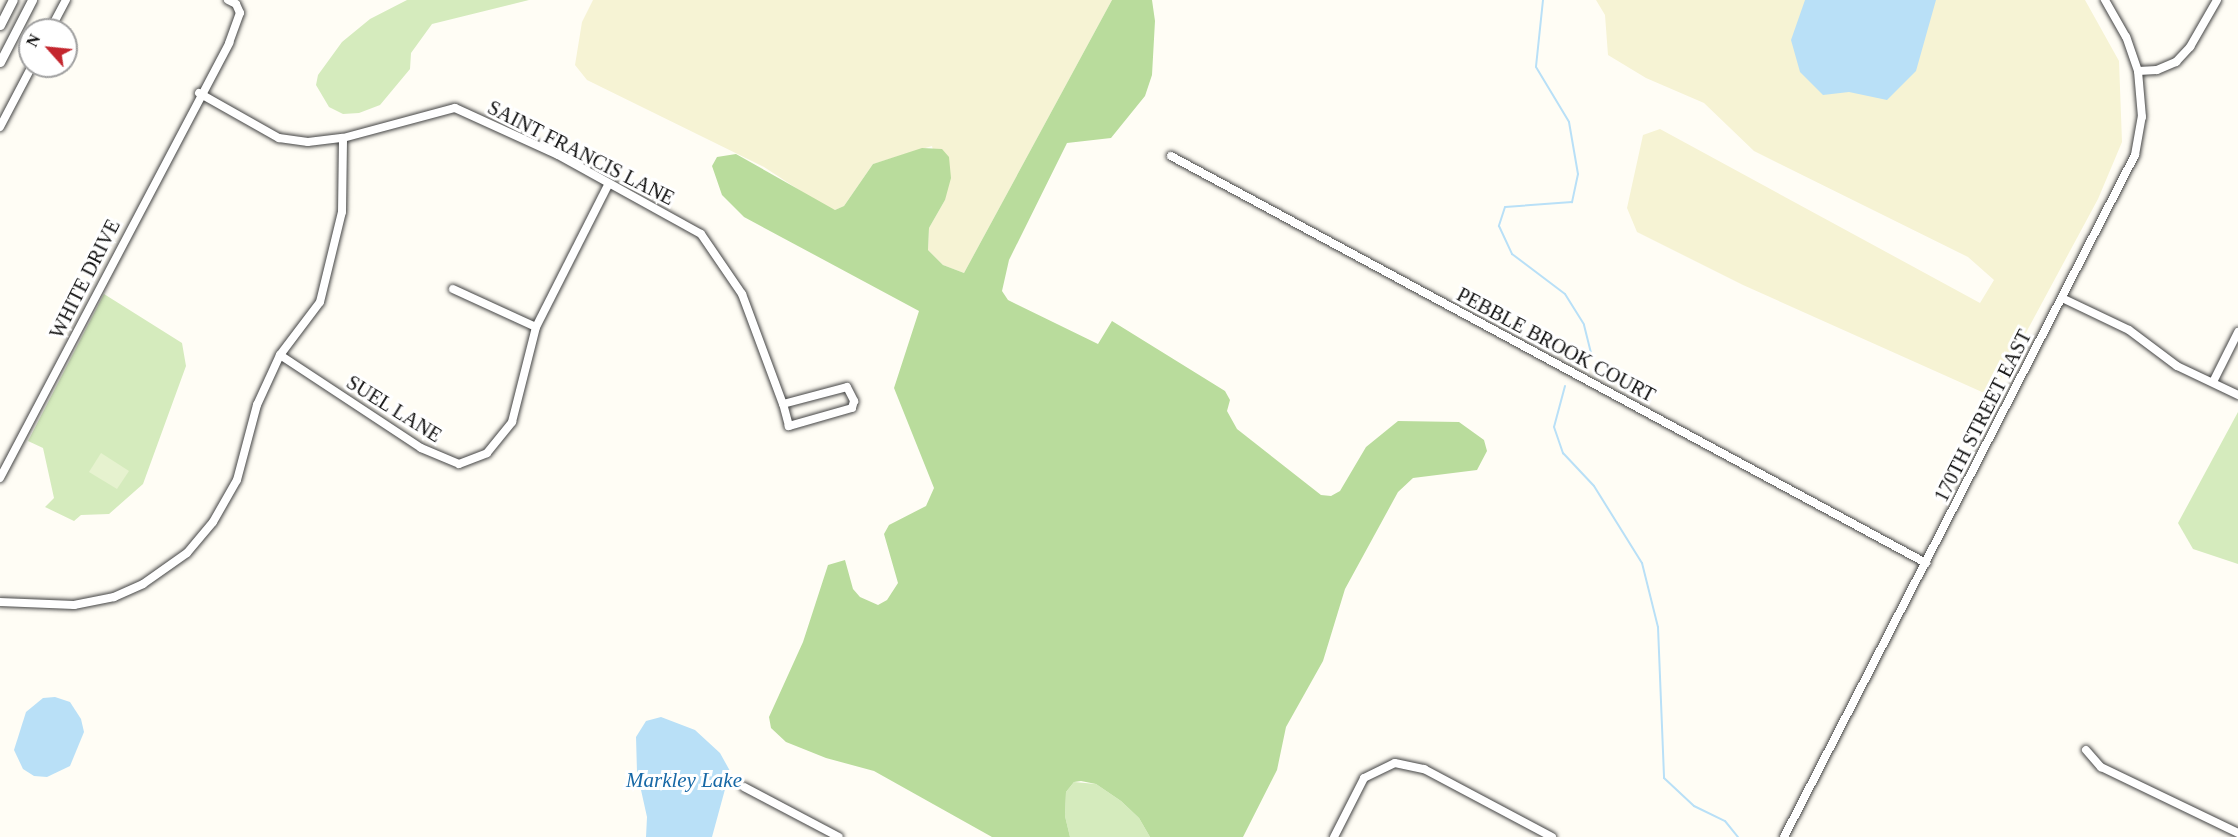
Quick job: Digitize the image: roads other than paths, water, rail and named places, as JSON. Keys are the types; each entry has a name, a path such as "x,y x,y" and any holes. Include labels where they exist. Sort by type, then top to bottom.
{"street":[{"path":"0,25 13,0"},
{"path":"0,62 32,0"},
{"path":"56,18 66,0"},
{"path":"199,93 229,43 240,14 236,4 228,0"},
{"name":"170TH STREET EAST","path":"1784,837 2134,155 2142,117 2138,71 2105,0"},
{"path":"2138,71 2157,70 2176,62 2190,47 2217,0"},
{"path":"0,127 26,78"},
{"name":"SAINT FRANCIS LANE","path":"199,93 279,138 308,142 343,138 455,108 609,183 701,234 742,294 789,426 852,408 854,402 847,387 783,404"},
{"name":"WHITE DRIVE","path":"0,478 199,93"},
{"path":"0,602 74,604 114,597 143,584 187,553 213,522 237,480 257,405 280,355 320,302 342,212 343,138"},
{"name":"PEBBLE BROOK COURT","path":"1171,156 1926,563"},
{"name":"SUEL LANE","path":"280,355 421,448 459,464 488,453 512,422 536,327 609,183"},
{"path":"453,289 536,327"},
{"path":"2062,298 2129,330 2177,366 2238,395"},
{"path":"2213,382 2238,332"},
{"path":"2086,750 2101,767 2238,833"},
{"path":"1334,837 1364,778 1395,763 1424,769 1552,837"},
{"path":"744,787 839,837"}],"water":[{"path":"1805,0 1936,0 1916,71 1887,100 1849,92 1823,95 1800,72 1791,40"},
{"path":"55,697 70,702 81,719 84,732 70,766 47,777 34,776 23,769 14,750 26,712 43,698"},
{"name":"Markley Lake","path":"661,717 695,730 720,753 730,771 712,837 646,837 647,817 637,772 636,737 646,721"}],"waterway":[{"path":"1543,0 1536,67 1569,122 1578,174 1572,202 1505,207 1499,226 1512,254 1565,294 1584,325 1591,354"},
{"path":"1565,386 1554,427 1563,453 1594,486 1642,563 1658,627 1664,778 1694,806 1725,821 1738,837"}]}
